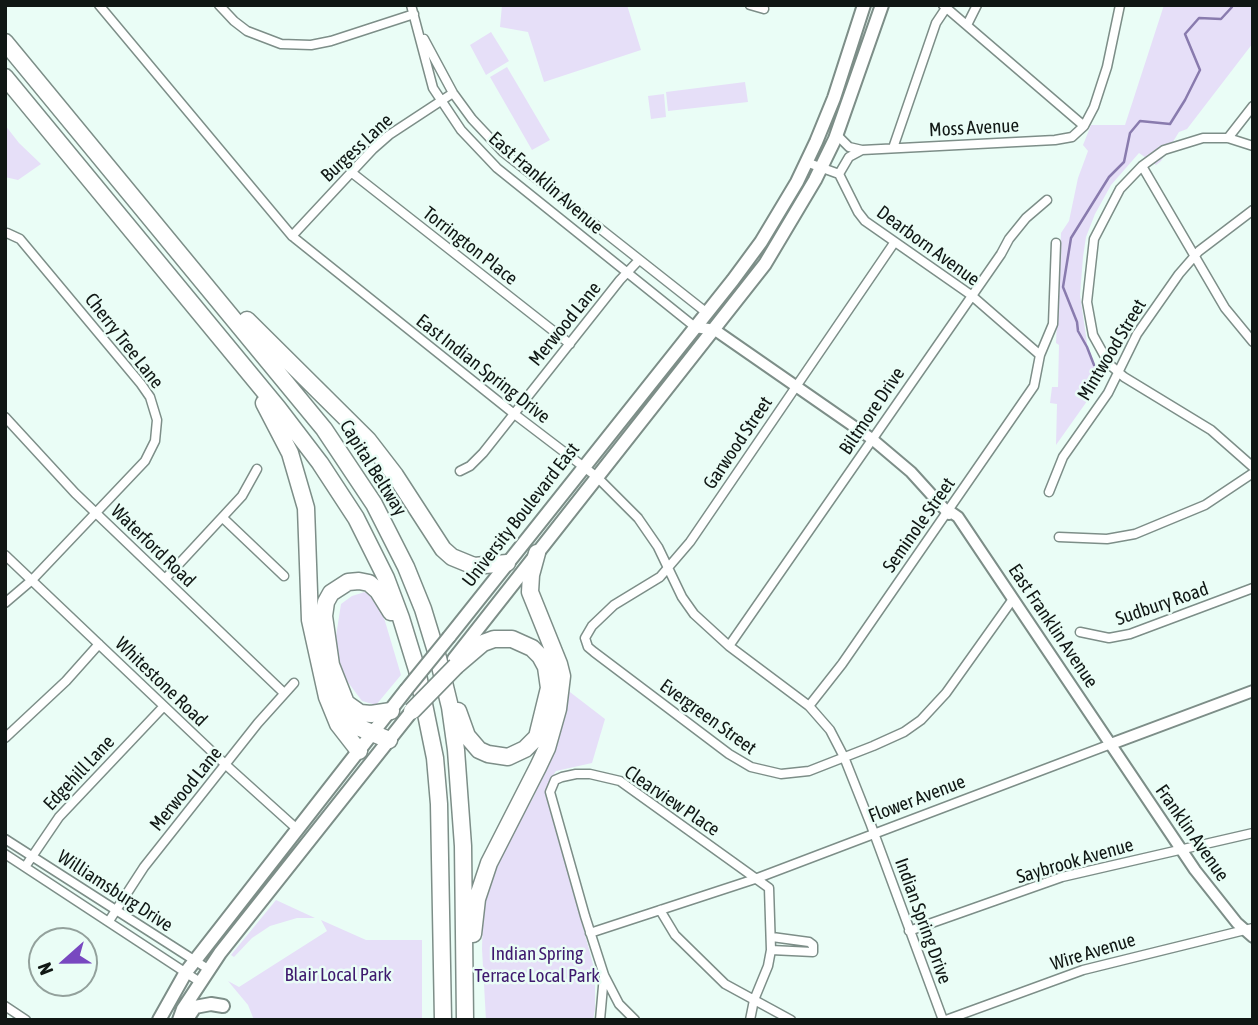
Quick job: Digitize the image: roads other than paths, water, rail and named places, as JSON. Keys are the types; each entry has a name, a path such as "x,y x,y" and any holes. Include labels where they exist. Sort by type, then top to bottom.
{"highway":[{"name":"Capital Beltway","path":"5,42 317,420 354,471 392,537 423,609 447,695 456,750 463,846 466,1020"},
{"path":"5,77 313,453 356,519 386,578 417,670 432,736 438,781 443,1020"},
{"path":"195,271 368,440 395,475 435,538 452,557 474,566 507,563"},
{"path":"227,345 275,421 297,471 306,508 310,620 320,670 331,711 359,751"},
{"path":"466,1020 475,917 482,881 547,748 558,709 562,676 530,592 537,552"},
{"path":"391,711 360,713 352,709 342,696 331,665 324,632 326,602 331,593 348,582 359,581 369,583 378,591 394,618 417,670"},
{"path":"412,711 455,663 473,649 494,639 512,639 532,648 546,667 549,688 541,727 532,743 508,757 488,754 473,743 463,726 423,609"},
{"path":"320,670 330,696 346,719 372,735 389,740"}],"main road":[{"name":"University Boulevard East","path":"159,1020 186,972 761,242 806,162 834,98 864,5"},
{"name":"University Boulevard East","path":"455,663 537,552 765,264 821,168 837,135 882,5"},
{"path":"179,1020 208,969 412,711"},
{"path":"187,1020 195,1007 211,1004 223,1006"}],"street":[{"name":"East Indian Spring Drive","path":"99,5 292,236 513,413 584,466 638,518 658,547 682,597 694,614 730,646 809,706 830,730 844,757 874,834"},
{"path":"219,5 234,22 264,39 311,45 331,41 412,9"},
{"path":"750,5 764,9"},
{"path":"967,25 977,5"},
{"path":"892,148 944,7 1084,126 1094,107 1107,67 1120,5"},
{"name":"East Franklin Avenue","path":"412,9 425,41 453,93 472,119 503,152 707,313 715,330"},
{"name":"East Franklin Avenue","path":"412,9 433,88 461,130 497,168 695,327 715,330 872,439 911,472 948,510 953,521 964,528 1111,744"},
{"name":"Burgess Lane","path":"292,236 389,135 453,93"},
{"path":"1228,138 1253,106"},
{"name":"Moss Avenue","path":"862,150 1055,140 1072,137 1084,126"},
{"path":"837,135 849,147 862,150"},
{"path":"1253,146 1228,138 1203,138 1164,150 1142,166 1120,189 1094,239 1087,302 1093,335 1108,363 1119,373 1211,430 1253,467"},
{"path":"806,162 839,174 849,157 862,150"},
{"path":"1142,166 1225,308 1252,338"},
{"name":"Torrington Place","path":"351,172 570,344"},
{"name":"Dearborn Avenue","path":"839,174 865,221 971,295 1042,351"},
{"name":"Biltmore Drive","path":"730,646 1020,224 1047,200"},
{"name":"Mintwood Street","path":"1049,492 1063,457 1108,393 1137,334 1179,274 1195,256 1253,210"},
{"name":"Cherry Tree Lane","path":"5,603 32,580 145,461 157,430 155,408 141,384 20,239 7,233"},
{"name":"Garwood Street","path":"585,638 592,626 614,605 660,577 690,542 894,243"},
{"name":"Seminole Street","path":"809,706 842,664 1034,386 1042,351 1053,324 1056,243"},
{"name":"Merwood Lane","path":"460,471 484,453 627,271 639,260"},
{"name":"Waterford Road","path":"5,417 96,513 284,693"},
{"path":"165,579 242,496 257,470"},
{"path":"1059,537 1108,539 1135,534 1205,505 1253,473"},
{"path":"223,518 284,576"},
{"name":"Whitestone Road","path":"5,555 297,829"},
{"name":"Sudbury Road","path":"1080,632 1110,638 1130,634 1253,588"},
{"name":"Evergreen Street","path":"585,638 588,647 594,652 729,754 751,767 781,774 809,771 904,732 921,720 946,692 1013,599"},
{"path":"5,738 66,681 99,644"},
{"name":"Merwood Lane","path":"109,921 144,867 294,682"},
{"name":"Flower Avenue","path":"590,933 755,879 1253,691"},
{"name":"Edgehill Lane","path":"24,867 59,817 164,706"},
{"name":"Franklin Avenue","path":"1111,744 1210,890 1251,934"},
{"name":"Clearview Place","path":"590,933 550,792 555,780 562,777 590,774 620,781 755,879"},
{"name":"Saybrook Avenue","path":"909,931 1062,877 1253,833"},
{"name":"Indian Spring Drive","path":"874,834 944,1020"},
{"name":"Williamsburg Drive","path":"5,839 208,969"},
{"name":"Williamsburg Drive","path":"5,854 200,982"},
{"path":"750,1020 754,1000 768,966 772,937 769,888 755,879"},
{"path":"660,910 675,935 725,984 791,1020"},
{"path":"590,933 604,975 619,1004 635,1020"},
{"name":"Wire Avenue","path":"944,1020 1083,970 1251,934"},
{"path":"771,950 813,952 813,945 809,942 772,937"},
{"path":"600,1020 604,975"},
{"path":"5,1006 26,1020"}],"waterway":[{"path":"1094,365 1078,331 1063,287 1071,238 1109,177 1124,162 1130,133 1140,121 1170,124 1185,100 1200,70 1185,34 1199,18 1221,19 1232,7 1230,5"}],"park label":[{"name":"Indian Spring Terrace Local Park","path":"537,965"},
{"name":"Blair Local Park","path":"338,975"}]}
